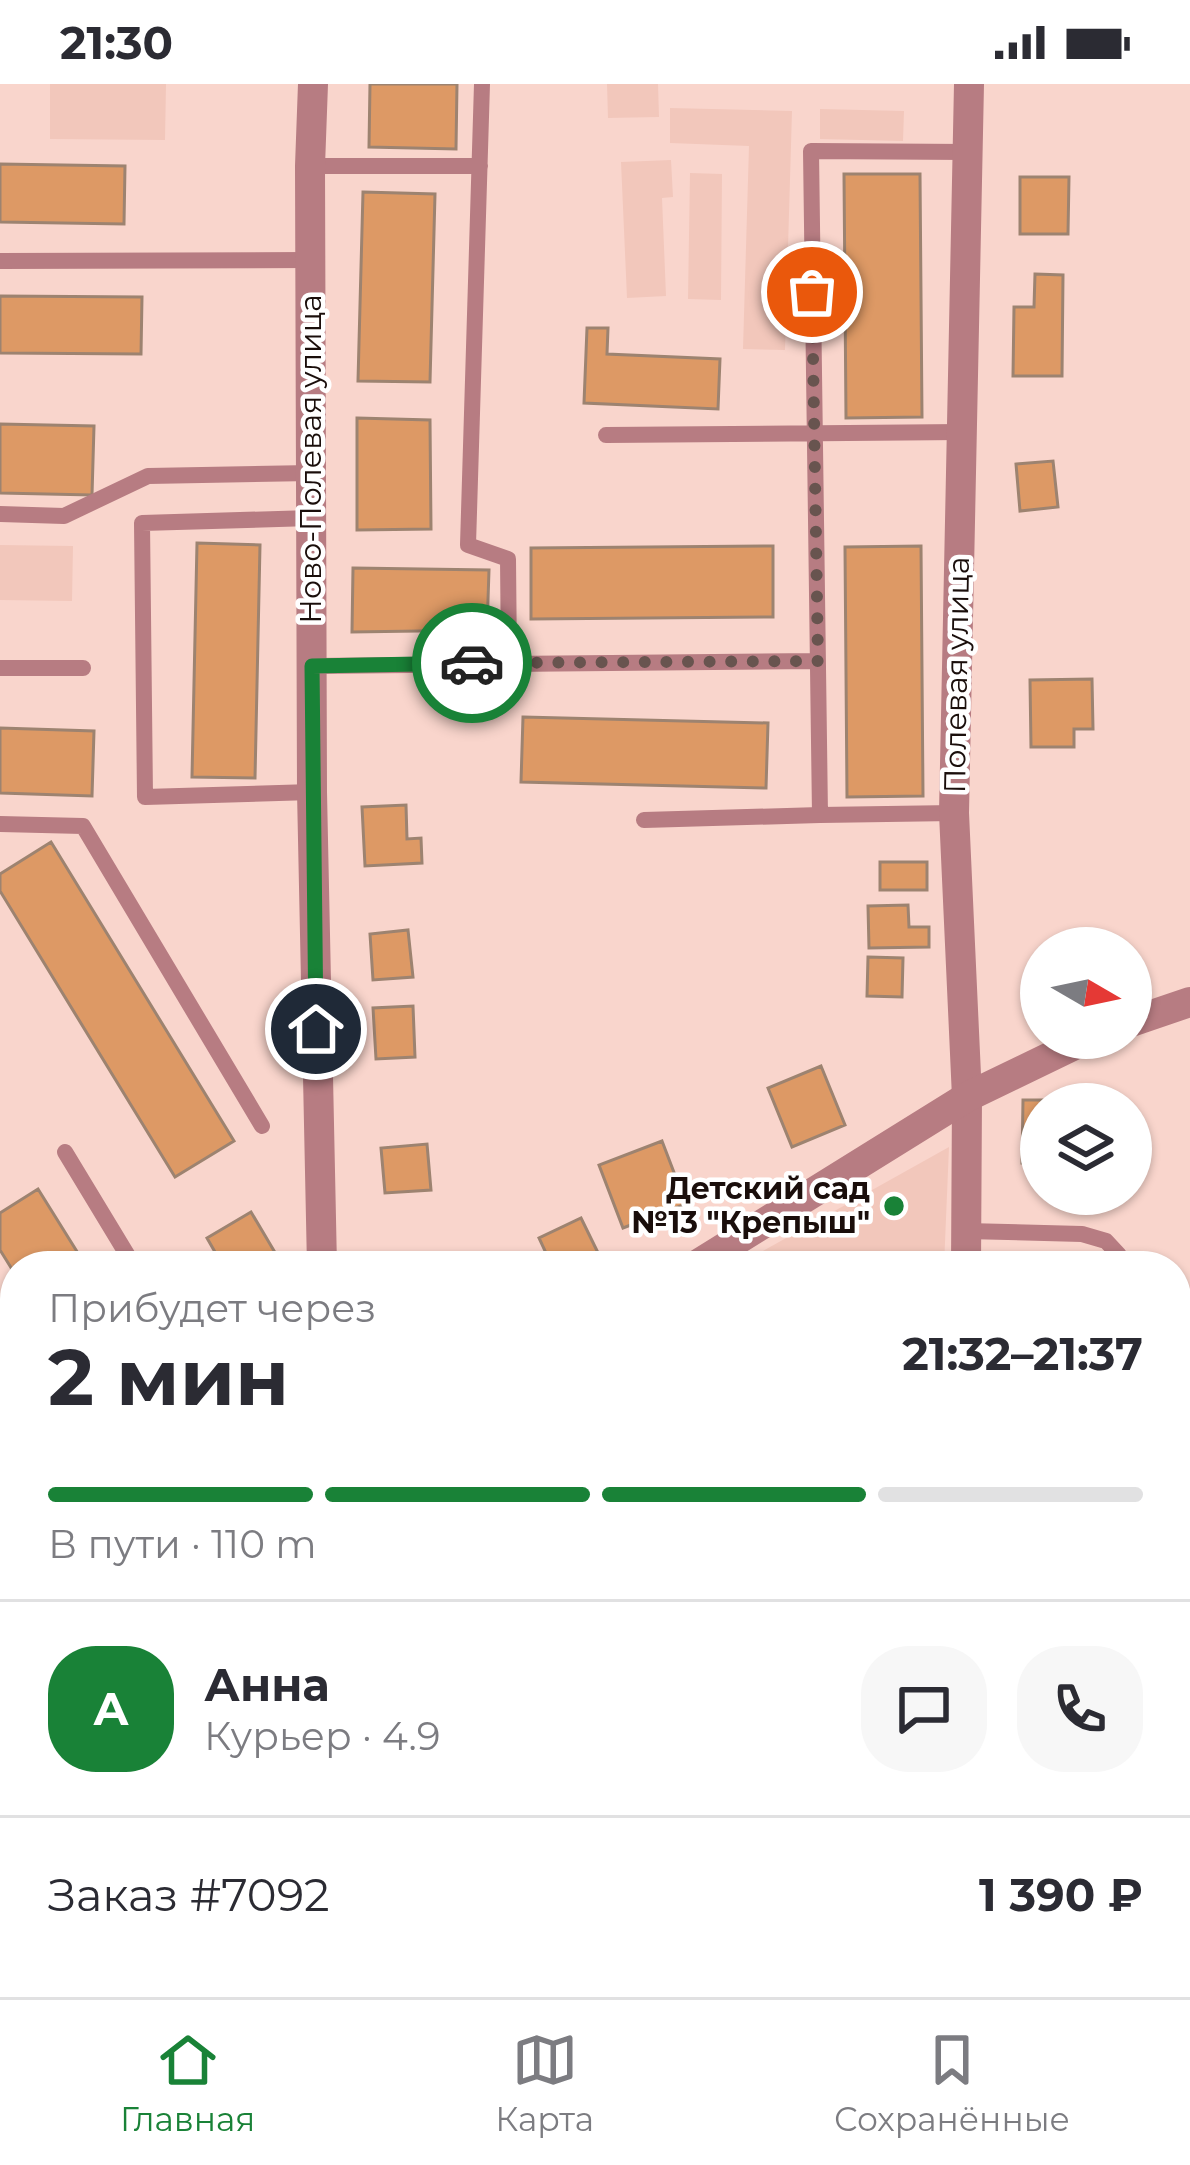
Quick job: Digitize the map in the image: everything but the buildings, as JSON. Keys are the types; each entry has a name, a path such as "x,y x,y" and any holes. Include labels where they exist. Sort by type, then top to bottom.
{"street":[{"name":"Ново-Полевая улица","path":"314,84 310,166 312,792 322,1251"},
{"name":"Полевая улица","path":"966,1251 967,1097 954,812 969,84"},
{"path":"1152,1015 1190,1002"},
{"path":"727,1251 967,1097 1046,1059"}],"lane":[{"path":"482,84 468,545 508,559 509,662"},
{"path":"820,815 811,152 968,152"},
{"path":"310,166 480,166"},
{"path":"0,261 310,260"},
{"path":"606,435 962,432"},
{"path":"0,514 64,516 148,476 311,473"},
{"path":"311,518 142,524 146,796 312,792"},
{"path":"312,666 818,661"},
{"path":"0,668 83,668"},
{"path":"644,820 954,812"},
{"path":"0,824 83,826 262,1126"},
{"path":"65,1152 125,1251"},
{"path":"966,1231 1082,1234 1106,1240 1116,1251"}],"shaded area":[{"path":"50,84 166,84 165,140 50,139"},
{"path":"607,84 658,84 659,117 608,118"},
{"path":"670,108 792,111 785,350 743,349 749,146 670,143"},
{"path":"820,109 904,111 903,141 820,139"},
{"path":"671,160 673,197 662,198 666,296 627,298 621,162"},
{"path":"690,173 722,174 721,300 688,299"},
{"path":"0,545 73,546 72,601 0,600"},
{"name":"Детский сад №13 \"Крепыш\"","path":"949,1147 945,1251 763,1251"}],"way so far":[{"path":"472,663 818,661 812,292"}],"place":[{"name":"Детский сад №13 \"Крепыш\"","path":"894,1206"}],"route":[{"path":"316,1029 312,666 472,663"}]}
